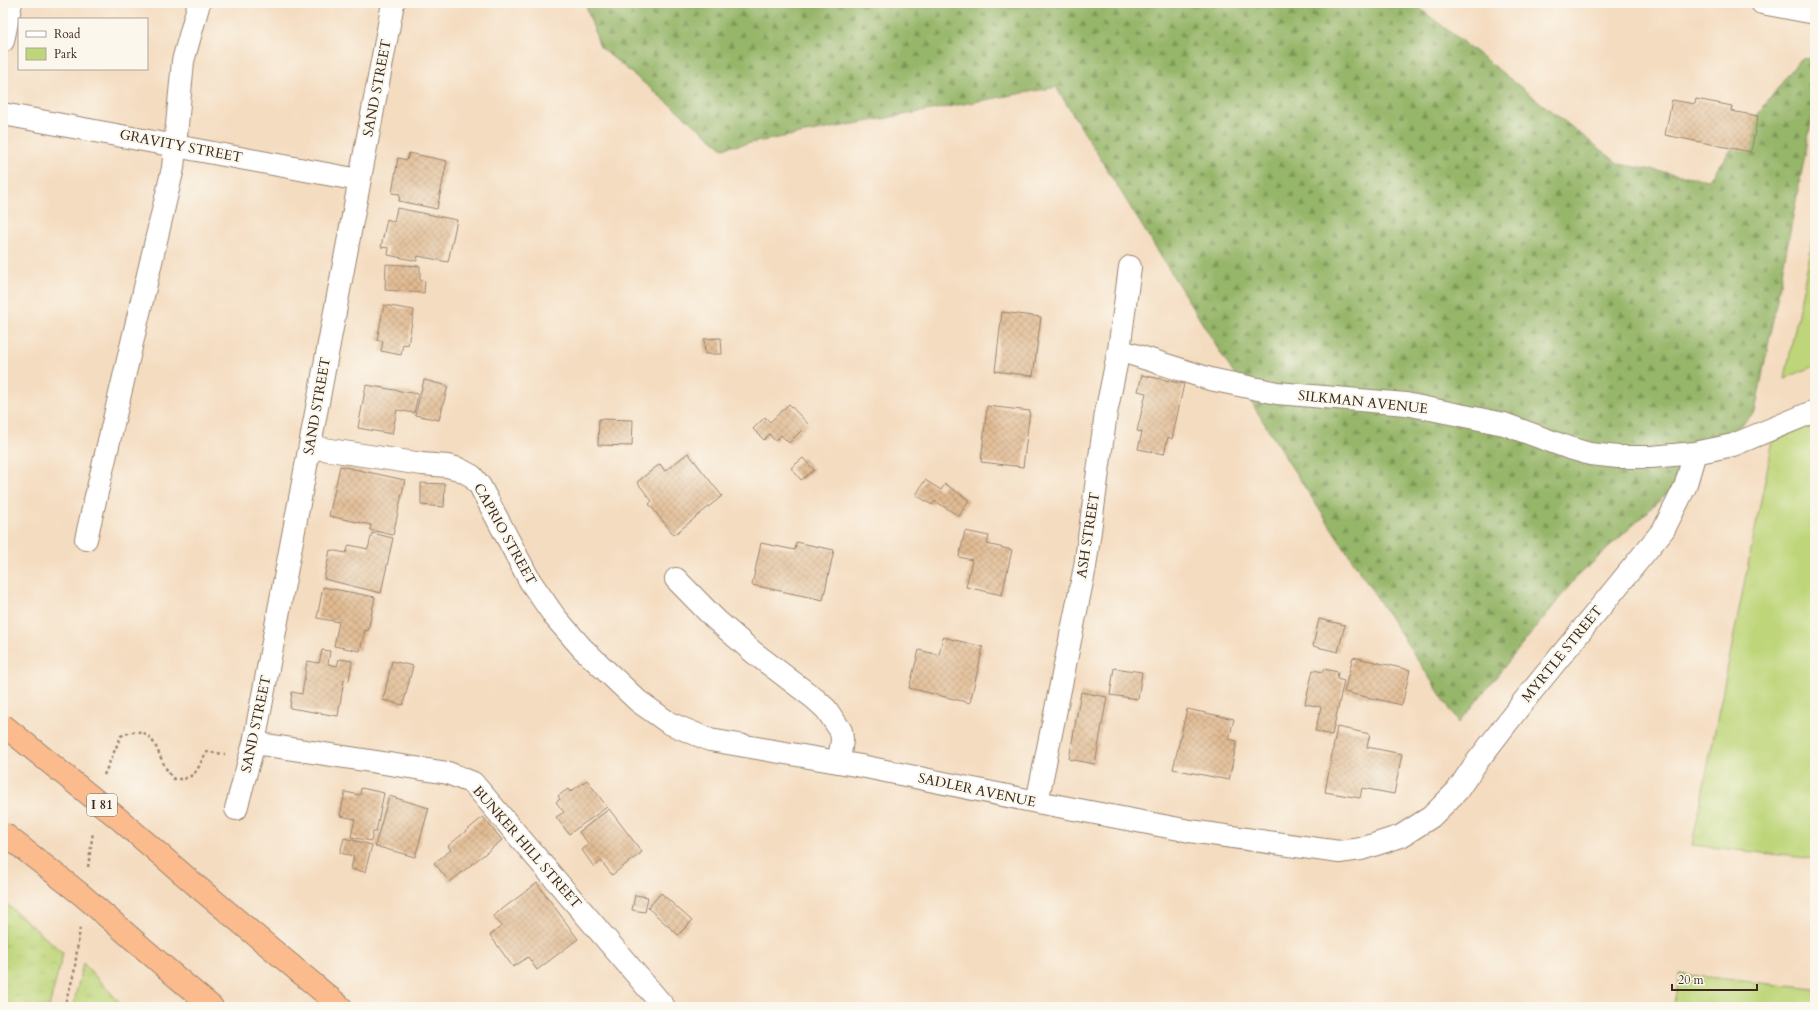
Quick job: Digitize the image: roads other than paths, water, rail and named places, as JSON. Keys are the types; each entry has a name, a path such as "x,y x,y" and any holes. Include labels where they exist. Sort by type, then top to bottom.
{"highway":[{"name":"I 81","path":"3,726 119,819 341,1007"},
{"path":"3,833 82,895 212,1007"}],"street":[{"path":"3,41 11,3"},
{"path":"86,539 173,168 182,61 199,3"},
{"name":"SAND STREET","path":"236,809 254,743 393,3"},
{"path":"1762,3 1815,13"},
{"name":"GRAVITY STREET","path":"3,114 359,180"},
{"name":"ASH STREET","path":"1037,802 1084,567 1106,413 1119,350 1130,267"},
{"name":"SILKMAN AVENUE","path":"1119,350 1210,379 1277,393 1406,404 1504,424 1569,448 1590,454 1624,457 1695,453 1733,445 1815,411"},
{"name":"CAPRIO STREET","path":"310,447 422,464 447,466 458,469 472,476 480,486 530,581 555,617 582,648"},
{"name":"MYRTLE STREET","path":"1401,836 1431,817 1457,791 1476,763 1523,702 1664,529 1685,486 1695,453"},
{"path":"676,579 715,619 753,652 826,709 841,731 842,740 840,762"},
{"name":"SADLER AVENUE","path":"582,648 638,701 669,723 687,732 710,740 840,762 1190,831 1339,852 1361,849 1401,836"},
{"name":"BUNKER HILL STREET","path":"254,743 448,773 472,783 664,1007"}]}
